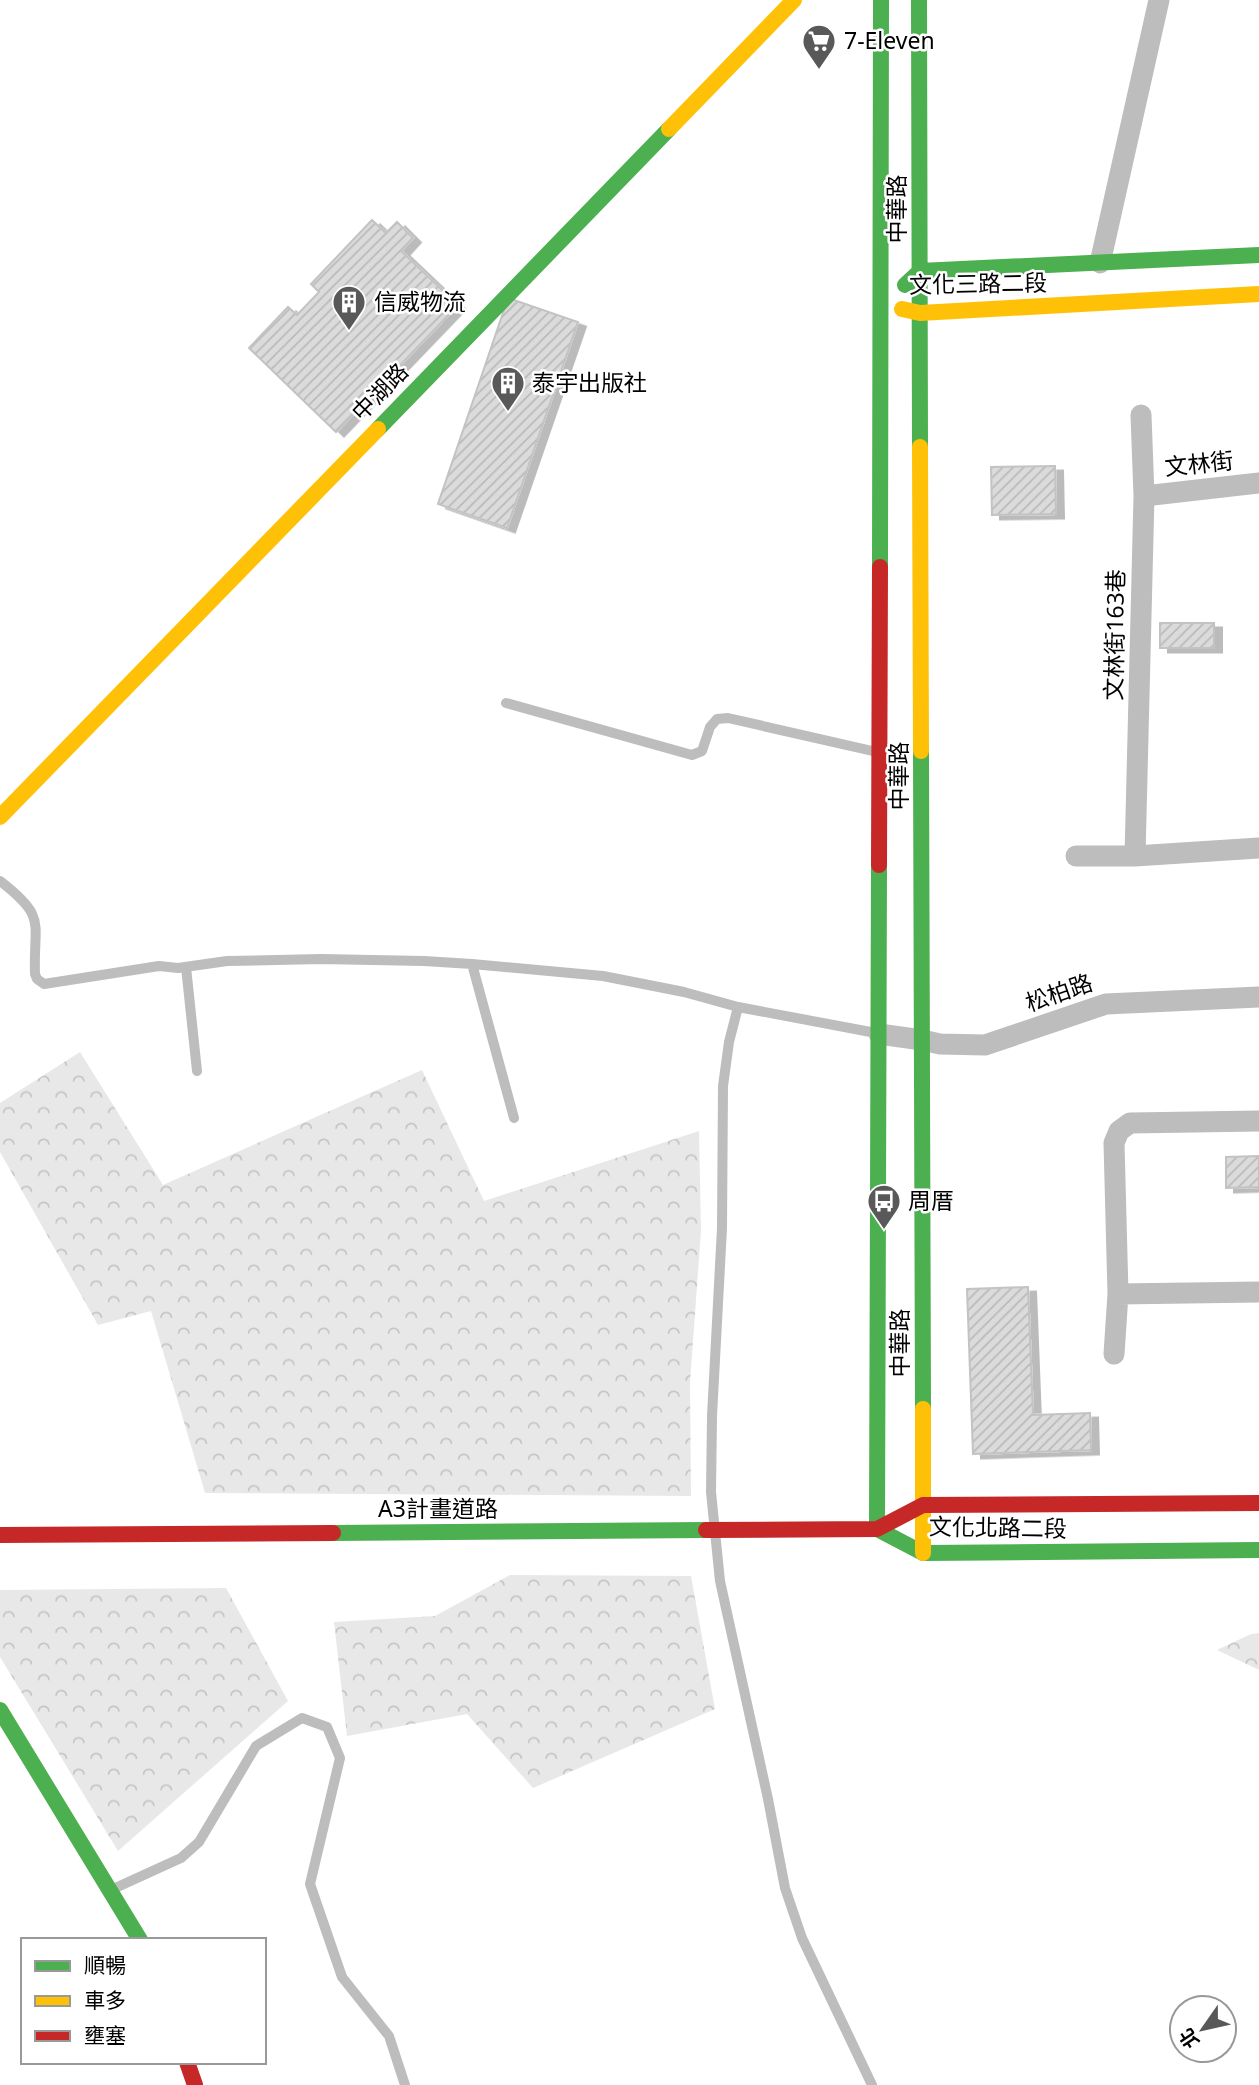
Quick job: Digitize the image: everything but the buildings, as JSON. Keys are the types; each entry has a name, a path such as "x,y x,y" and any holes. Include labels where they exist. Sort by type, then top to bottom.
{"street":[{"name":"中湖路","path":"0,817 794,0"},
{"name":"中華路","path":"877,1529 881,0"},
{"name":"中華路","path":"919,0 923,1553"},
{"path":"1100,263 1159,0"},
{"name":"文化三路二段","path":"880,306 920,271 1259,255"},
{"name":"文化三路二段","path":"880,306 920,313 1259,294"},
{"name":"文林街163巷","path":"1135,856 1144,496 1141,415"},
{"name":"文林街","path":"1144,496 1259,483"},
{"path":"1076,856 1135,856 1259,848"},
{"name":"松柏路","path":"879,1034 940,1044 985,1045 1106,1004 1259,997"},
{"path":"1114,1354 1118,1294 1114,1143 1119,1131 1130,1124 1259,1121"},
{"path":"1118,1294 1259,1292"},
{"name":"文化北路二段","path":"877,1529 923,1505 1259,1503"},
{"name":"A3計畫道路","path":"0,1535 877,1529"},
{"name":"文化北路二段","path":"877,1529 923,1553 1259,1550"},
{"path":"0,1710 140,1938"},
{"path":"188,2064 195,2085"}],"lane":[{"path":"506,703 692,755 702,751 710,727 717,719 728,718 879,753"},
{"path":"0,881 29,906 35,918 35,974 44,984 159,966 186,967 227,961 424,961 603,976 684,992 738,1007 879,1034"},
{"path":"472,964 514,1118"},
{"path":"186,967 197,1071"},
{"path":"738,1007 729,1042 723,1086 722,1228 712,1416 711,1492 720,1581 785,1888 802,1938 872,2085"},
{"path":"109,1891 181,1858 199,1842 256,1746 302,1718 327,1727 340,1758 310,1884 342,1977 389,2036 405,2085"}],"green space":[{"path":"80,1052 163,1185 422,1070 484,1201 699,1131 701,1231 690,1382 691,1496 205,1493 151,1311 98,1325 0,1152 0,1103"},
{"path":"510,1575 691,1576 715,1709 533,1788 467,1714 347,1736 334,1622 435,1616"},
{"path":"226,1588 288,1701 118,1851 0,1657 0,1590"},
{"path":"1259,1633 1259,1670 1217,1650 1251,1634"}],"traffic: fast":[{"path":"880,567 881,0"},
{"path":"919,0 920,447"},
{"path":"378,429 669,129"},
{"path":"905,285 920,271 1259,255"},
{"path":"921,751 923,1409"},
{"path":"877,1529 879,865"},
{"path":"877,1529 923,1553 1259,1550"},
{"path":"333,1533 706,1530"},
{"path":"0,1710 139,1938"}],"traffic: slow":[{"path":"669,129 794,0"},
{"path":"902,309 920,313 1259,294"},
{"path":"0,817 378,429"},
{"path":"920,447 921,751"},
{"path":"923,1409 923,1553"}],"traffic: jam":[{"path":"879,865 880,567"},
{"path":"706,1530 877,1529 923,1505 1259,1503"},
{"path":"0,1535 333,1533"},
{"path":"188,2064 195,2085"}],"place":[{"name":"7-Eleven","path":"819,71"},
{"name":"信威物流","path":"349,332"},
{"name":"泰宇出版社","path":"508,413"},
{"name":"周厝","path":"884,1231"}]}
